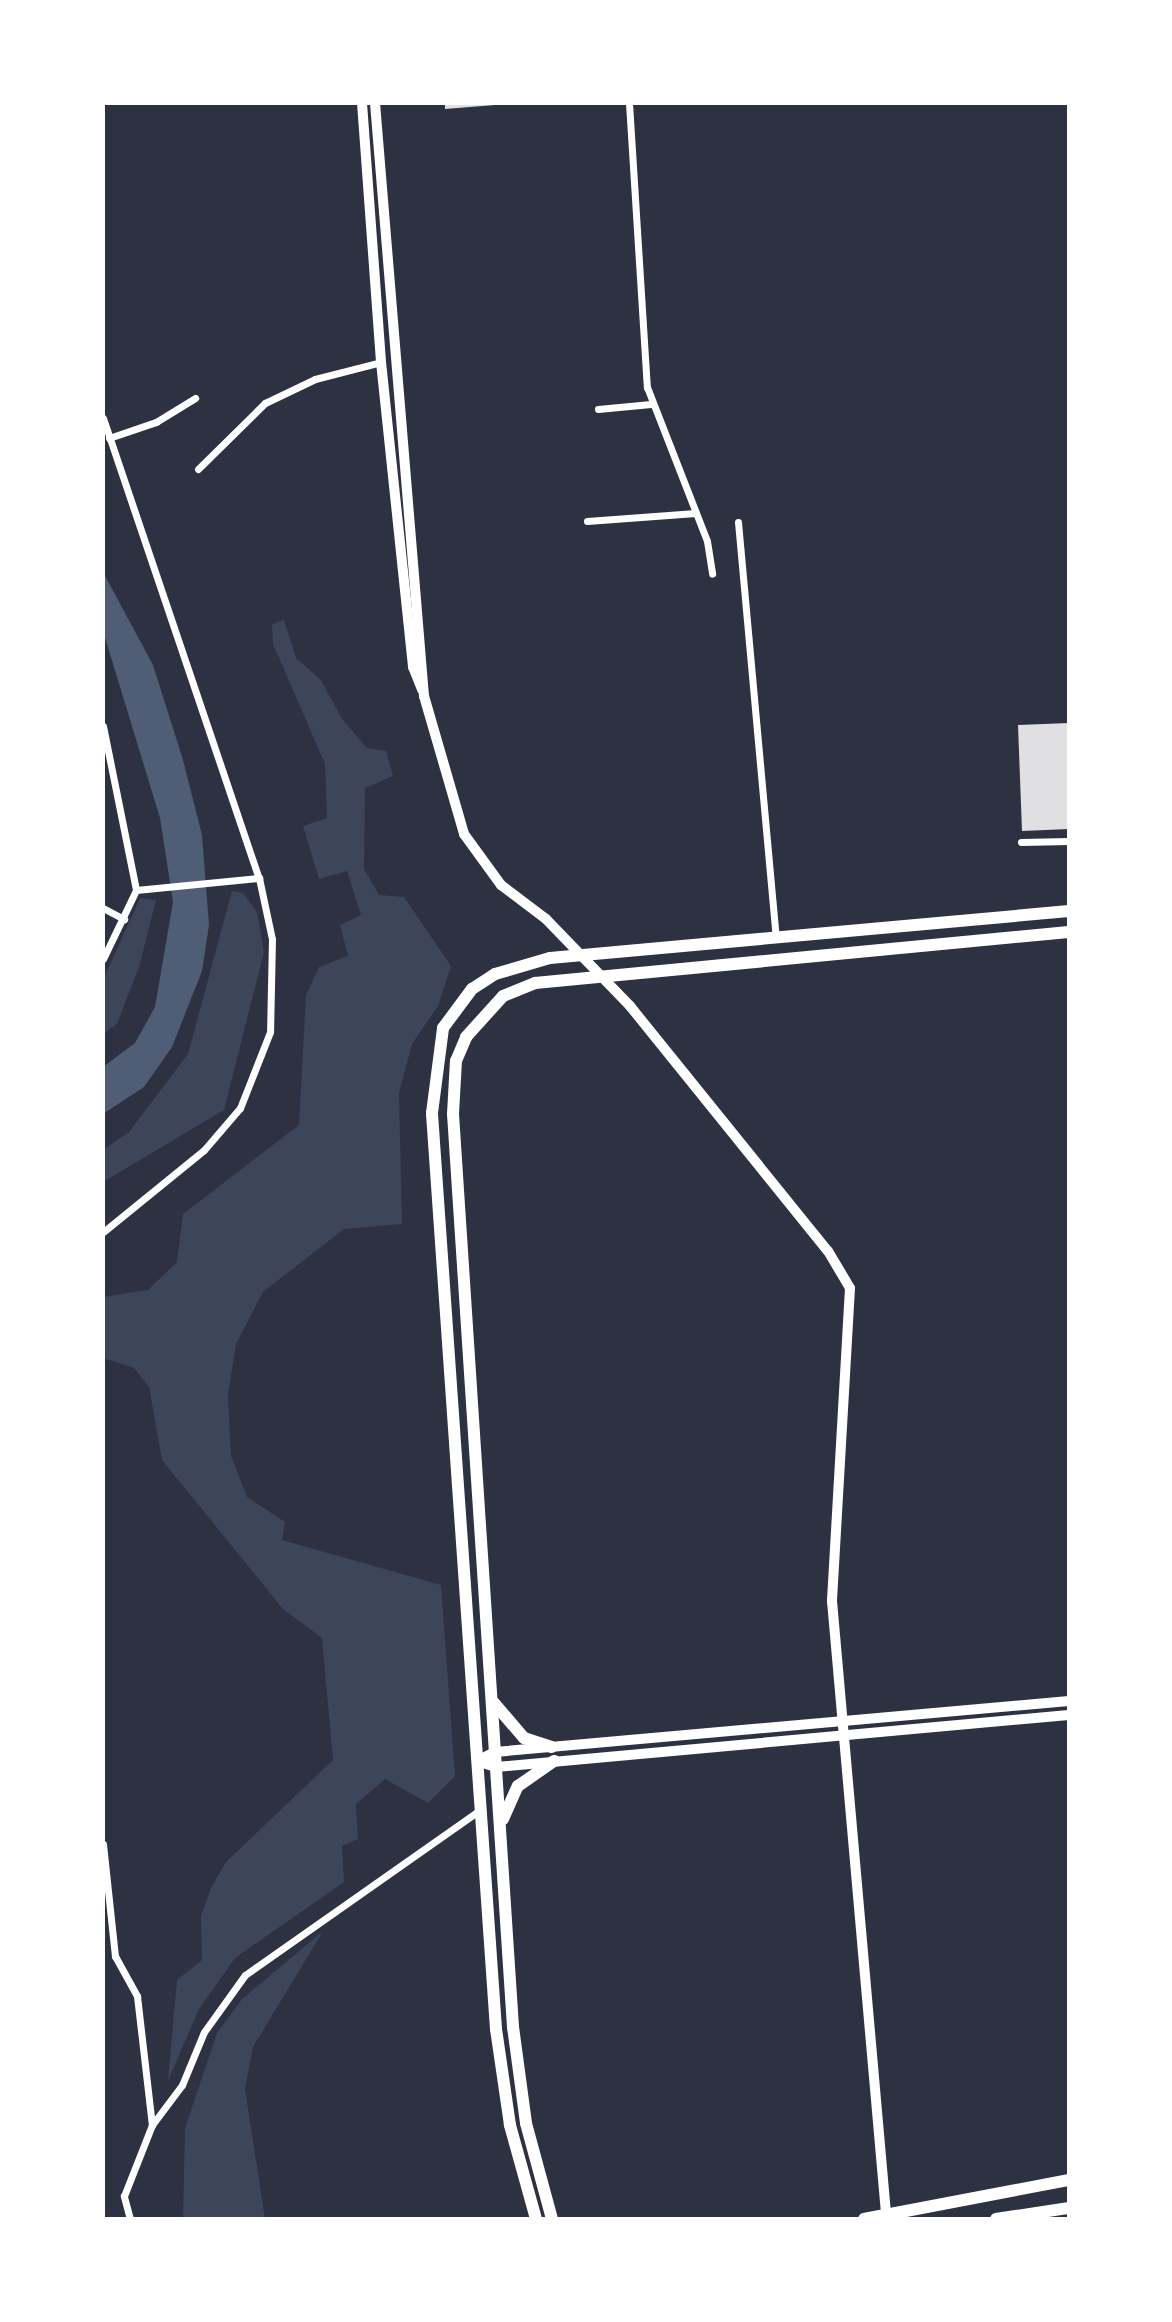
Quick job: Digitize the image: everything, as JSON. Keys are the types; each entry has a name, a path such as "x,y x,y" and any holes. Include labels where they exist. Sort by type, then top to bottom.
{"main road":[{"path":"536,2219 502,2080 432,1113 435,1055 455,1007 472,989 523,963 581,955 1069,911"},
{"path":"552,2219 518,2076 453,1114 456,1061 480,1016 503,996 535,983 600,974 1069,932"},
{"path":"491,1693 513,1730 552,1747"},
{"path":"500,1833 518,1786 554,1761"},
{"path":"864,2219 1069,2180"},
{"path":"996,2219 1069,2208"}],"street":[{"path":"362,103 381,362 414,667 425,696 464,834 501,886 600,974 828,1251 850,1288 852,1328 832,1548 844,1735 886,2213"},
{"path":"375,103 386,282 414,556 425,696"},
{"path":"629,103 651,404 696,513 712,574"},
{"path":"374,283 386,282"},
{"path":"198,469 265,403 315,379 381,362"},
{"path":"109,438 156,422 195,398"},
{"path":"598,409 651,404"},
{"path":"103,418 259,878 272,939 270,1032 240,1108 204,1150 103,1232"},
{"path":"587,521 696,513"},
{"path":"738,522 776,937"},
{"path":"401,558 414,556"},
{"path":"103,726 136,890 103,959"},
{"path":"1021,842 1069,841"},
{"path":"136,890 259,878"},
{"path":"103,908 124,919"},
{"path":"477,1760 495,1752 1069,1701"},
{"path":"477,1760 496,1767 1069,1715"},
{"path":"130,2219 124,2196 152,2125 182,2085 204,2032 245,1975 481,1809"},
{"path":"103,1844 115,1956 136,1996 152,2125"}],"shaded area":[{"path":"103,572 153,665 183,760 202,835 209,925 202,971 172,1047 144,1087 103,1114 103,1067 135,1043 155,1007 173,902 160,818 103,631"},
{"path":"284,620 296,658 321,680 342,719 367,748 386,751 393,776 365,788 364,869 379,895 404,897 451,966 438,1006 412,1044 399,1093 402,1224 344,1229 263,1292 236,1344 228,1395 231,1456 247,1497 285,1522 282,1540 441,1585 455,1776 428,1803 385,1779 356,1804 358,1839 342,1846 344,1882 235,1958 199,2009 168,2081 177,1980 202,1960 201,1916 211,1888 226,1862 333,1760 322,1638 283,1609 162,1460 149,1387 134,1368 103,1358 103,1297 148,1290 177,1262 183,1214 299,1125 306,995 319,967 348,956 340,925 361,915 347,871 319,879 303,826 327,818 325,764 273,644 272,624"},
{"path":"232,891 243,893 257,912 264,952 224,1110 103,1182 103,1150 129,1132 188,1054"},
{"path":"140,898 156,900 139,967 117,1024 103,1034 103,980"},
{"path":"323,1931 253,2047 245,2089 265,2219 183,2219 185,2128 217,2033 242,1999"}],"building":[{"path":"445,103 495,103 495,105 445,109"},
{"path":"1069,723 1069,829 1022,831 1018,725"}]}
